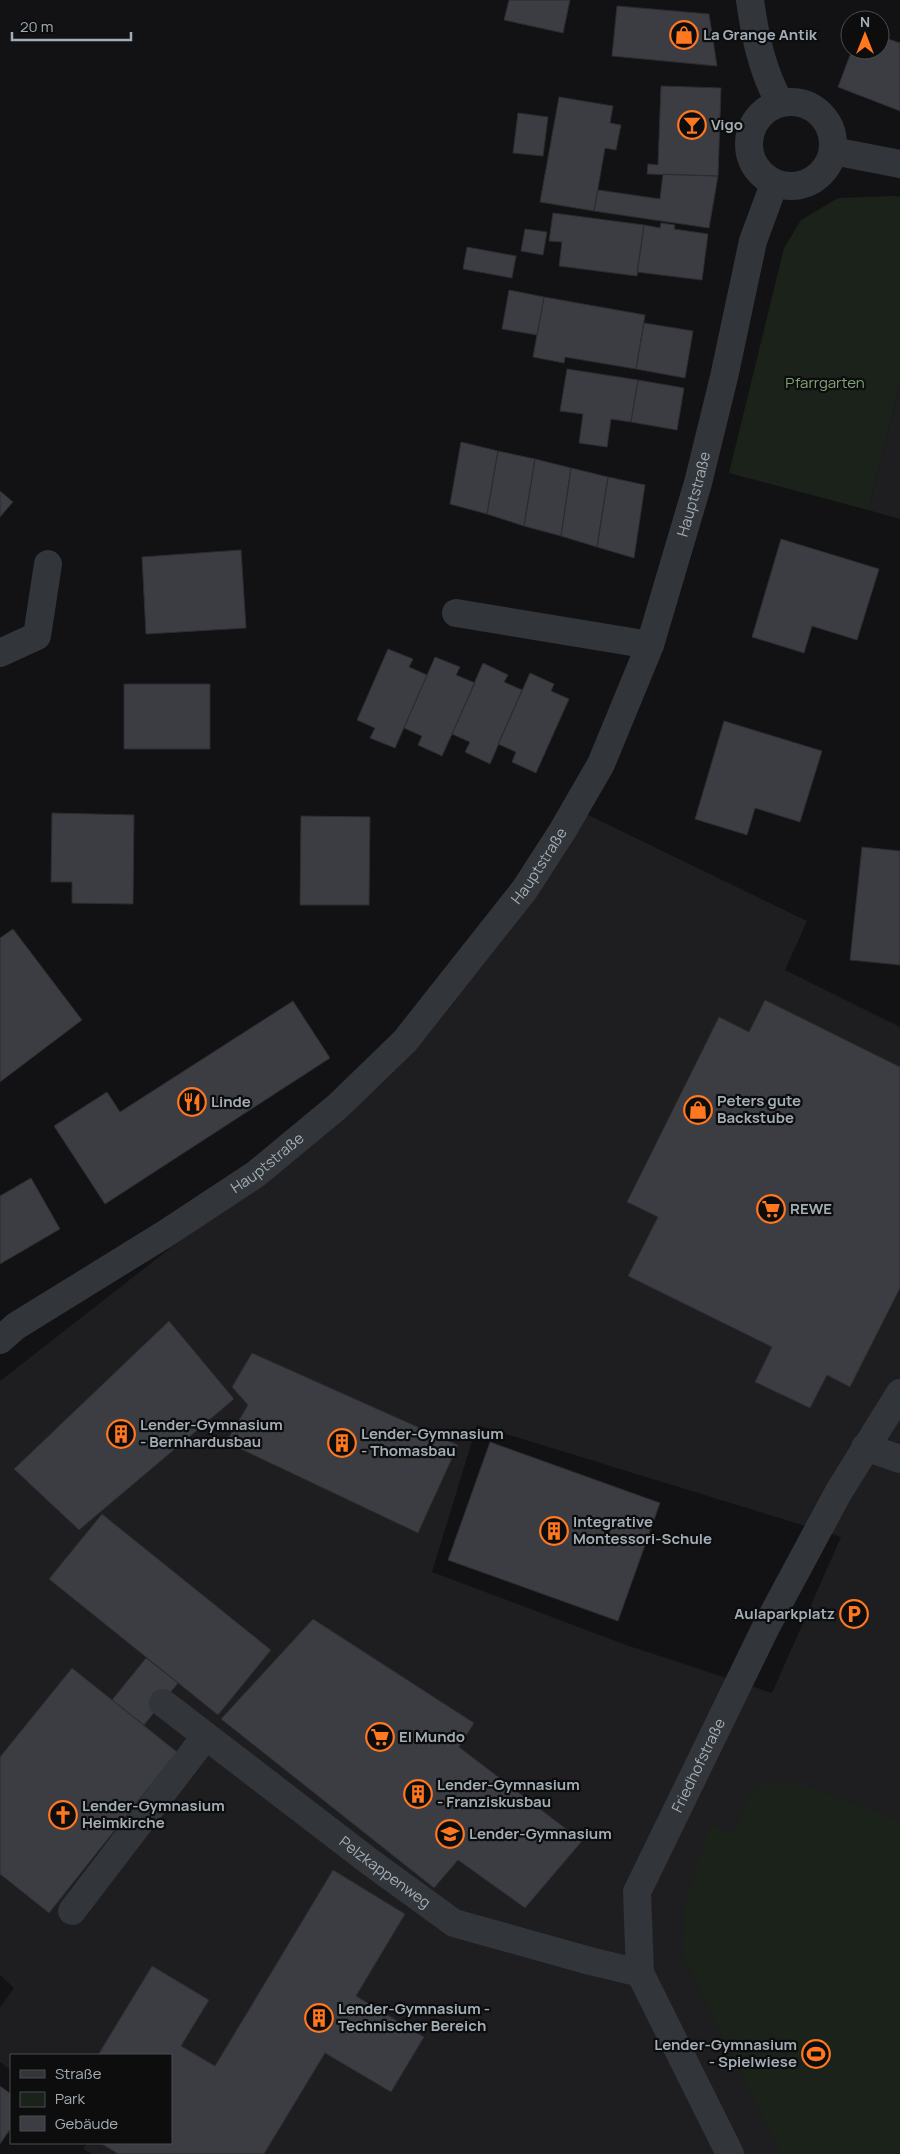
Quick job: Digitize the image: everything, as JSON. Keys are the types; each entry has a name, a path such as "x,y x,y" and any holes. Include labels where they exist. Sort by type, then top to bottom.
{"street":[{"path":"750,0 760,57 770,85 780,103"},
{"path":"794,102 808,105 819,113 828,124 833,137 833,151 828,164 819,176 807,183 794,186 774,184 757,170 751,158 749,144 751,131 758,119 768,109 780,103 794,102"},
{"path":"833,151 900,164"},
{"name":"Hauptstraße","path":"0,1340 16,1326 165,1234 256,1174 338,1106 406,1041 525,889 563,830 601,764 650,645 698,483 724,377 752,241 774,184"},
{"path":"0,653 37,636 48,564"},
{"path":"456,613 650,645"},
{"name":"Friedhofstraße","path":"730,2154 640,1972 637,1892 765,1629 865,1447 900,1392"},
{"path":"865,1447 900,1459"},
{"name":"Pelzkappenweg","path":"162,1703 454,1924 590,1961 640,1972"},
{"path":"72,1911 205,1736"}],"shaded area":[{"path":"900,384 900,519 868,510"},
{"name":"Lender-Gymnasium","path":"582,812 807,921 785,970 900,1027 900,2154 92,2154 83,2149 86,2144 172,2144 172,2054 10,2054 10,2069 0,2062 0,2007 14,1988 0,1975 0,1381 377,1087","holes":["477,1425 841,1537 772,1693 629,1646 432,1572"]}],"green space":[{"name":"Pfarrgarten","path":"900,197 900,384 868,510 729,473 784,248 801,220 838,198"},
{"name":"Lender-Gymnasium - Spielwiese","path":"755,1786 806,1786 900,1821 900,2154 781,2154 682,1954 685,1901 710,1825 733,1833"}],"building":[{"path":"509,0 570,0 563,33 504,20"},
{"path":"617,6 709,14 717,66 612,56"},
{"path":"890,40 900,43 900,111 838,87 848,60 890,60"},
{"path":"661,86 721,88 718,176 647,174 648,164 658,165"},
{"path":"559,97 613,106 610,123 621,125 616,150 605,148 594,211 540,202"},
{"path":"518,113 548,117 543,156 513,153"},
{"path":"663,174 718,176 709,228 594,211 598,190 660,199"},
{"path":"553,213 644,225 637,276 559,266 562,242 549,241"},
{"path":"661,223 675,225 674,229 708,234 702,280 637,272 644,225 660,228"},
{"path":"525,229 547,232 543,255 521,251"},
{"path":"467,247 516,256 512,278 463,269"},
{"path":"509,290 544,297 537,335 502,329"},
{"path":"544,297 645,315 636,369 565,357 564,363 533,357"},
{"path":"644,323 693,331 685,378 636,369"},
{"path":"567,369 638,380 631,422 611,419 607,447 579,443 583,414 560,411"},
{"path":"638,380 684,388 677,430 631,422"},
{"path":"461,442 498,451 487,514 450,504"},
{"path":"498,451 535,459 524,526 487,514"},
{"path":"535,459 571,468 561,536 524,526"},
{"path":"571,468 608,477 597,547 561,536"},
{"path":"608,477 645,485 634,558 597,547"},
{"path":"0,491 13,502 0,517"},
{"path":"781,539 879,569 857,640 812,626 804,653 752,637"},
{"path":"241,550 246,628 146,634 142,557"},
{"path":"388,649 413,659 409,667 427,675 395,748 370,738 375,728 357,720"},
{"path":"435,657 460,667 456,675 475,683 442,756 418,745 422,736 404,728"},
{"path":"483,663 508,675 504,682 522,690 490,764 465,752 470,742 452,734"},
{"path":"530,673 554,684 551,691 569,699 536,773 512,762 516,752 498,744"},
{"path":"124,684 210,684 210,749 124,749"},
{"path":"724,721 822,751 800,822 755,808 747,835 695,819"},
{"path":"52,813 134,815 133,904 72,903 72,882 51,882"},
{"path":"301,816 370,817 369,905 300,905"},
{"path":"862,847 900,851 900,965 850,960"},
{"path":"13,929 82,1020 0,1082 0,938"},
{"name":"REWE","path":"765,1000 900,1067 900,1288 850,1387 827,1375 810,1408 755,1382 772,1347 628,1276 658,1217 627,1202 719,1017 749,1032"},
{"path":"293,1001 330,1058 105,1204 54,1126 107,1092 120,1112"},
{"path":"31,1178 60,1229 0,1264 0,1196"},
{"name":"Lender-Gymnasium - Bernhardusbau","path":"169,1321 234,1399 79,1530 14,1469"},
{"name":"Lender-Gymnasium - Thomasbau","path":"252,1353 458,1445 418,1533 226,1442 248,1405 232,1387"},
{"name":"Integrative Montessori-Schule","path":"490,1442 660,1503 618,1621 448,1560"},
{"path":"102,1514 271,1650 218,1715 49,1579"},
{"name":"Lender-Gymnasium - Franziskusbau","path":"313,1619 474,1723 459,1747 582,1841 525,1908 458,1860 434,1888 221,1719"},
{"path":"146,1658 178,1683 144,1725 112,1700"},
{"name":"Lender-Gymnasium Heimkirche","path":"72,1668 177,1752 49,1913 0,1874 0,1757"},
{"name":"Lender-Gymnasium - Technischer Bereich","path":"333,1870 405,1914 356,1996 424,2037 391,2092 325,2053 264,2154 118,2154 102,2144 172,2144 172,2054 99,2054 152,1966 209,2000 181,2046 215,2066"},
{"path":"0,2086 10,2093 10,2129 0,2144"}],"place":[{"name":"La Grange Antik","path":"684,35"},
{"name":"Vigo","path":"692,125"},
{"name":"Linde","path":"192,1102"},
{"name":"Peters gute Backstube","path":"698,1110"},
{"name":"REWE","path":"771,1209"},
{"name":"Lender-Gymnasium - Bernhardusbau","path":"121,1434"},
{"name":"Lender-Gymnasium - Thomasbau","path":"342,1443"},
{"name":"Integrative Montessori-Schule","path":"554,1531"},
{"name":"Aulaparkplatz","path":"854,1614"},
{"name":"El Mundo","path":"380,1737"},
{"name":"Lender-Gymnasium - Franziskusbau","path":"418,1794"},
{"name":"Lender-Gymnasium Heimkirche","path":"63,1815"},
{"name":"Lender-Gymnasium","path":"450,1834"},
{"name":"Lender-Gymnasium - Technischer Bereich","path":"319,2018"},
{"name":"Lender-Gymnasium - Spielwiese","path":"816,2054"}]}
